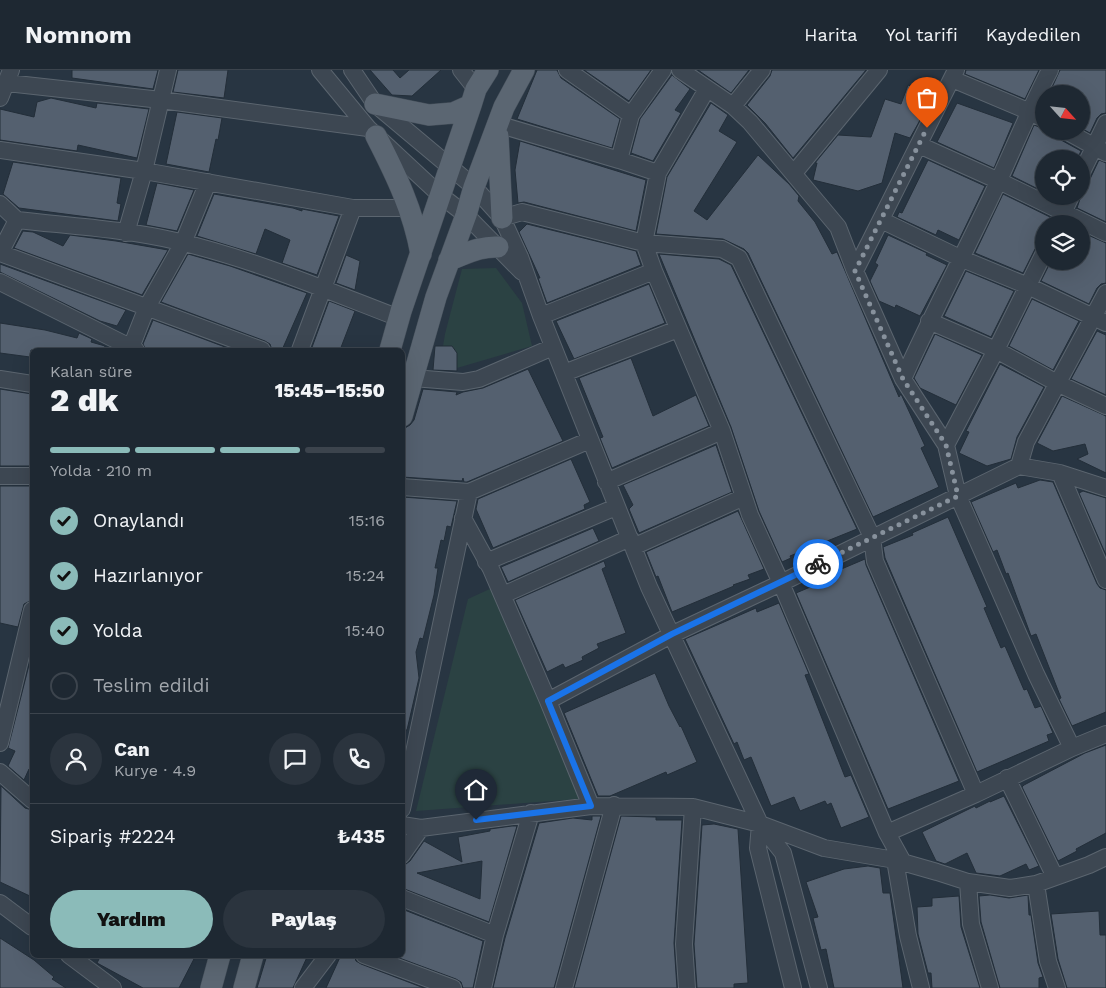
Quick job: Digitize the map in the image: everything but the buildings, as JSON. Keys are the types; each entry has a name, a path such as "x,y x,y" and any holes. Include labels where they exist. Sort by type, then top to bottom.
{"main road":[{"path":"391,348 449,166 474,97 488,70"},
{"path":"405,406 436,297 466,215 474,187 504,107 524,70"},
{"path":"376,104 429,115 453,113 474,97"},
{"path":"498,124 502,218"},
{"path":"372,132 400,184 410,208 421,254"},
{"path":"449,260 479,248 498,247"},
{"path":"210,988 219,958"},
{"path":"244,988 252,958"}],"street":[{"path":"126,232 144,171 168,70"},
{"path":"320,70 372,132 440,195 466,215 526,275"},
{"path":"352,70 376,104 474,187 502,218 520,257 553,347 649,587 760,824 783,853 819,988"},
{"path":"461,70 474,97"},
{"path":"567,70 631,115"},
{"path":"619,160 631,115 663,70"},
{"path":"680,70 733,106 750,122 838,227 855,271 903,379 946,445 958,496 1036,674 1072,748"},
{"path":"733,106 762,70"},
{"path":"794,173 879,70"},
{"path":"903,379 929,321 998,181 1028,111 1050,70"},
{"path":"855,271 954,75 1035,114"},
{"path":"0,98 9,76 372,132"},
{"path":"707,89 658,173 644,243 678,329 722,431 750,515 781,583 899,861 908,936 921,988"},
{"path":"1090,162 1100,149 1106,123"},
{"path":"498,124 658,173"},
{"path":"1083,140 1100,149"},
{"path":"919,145 998,181 1056,215"},
{"path":"0,150 144,171 353,208 410,208"},
{"path":"133,348 147,307 183,243 208,182"},
{"path":"0,204 17,220 126,232 183,243 246,260 399,318"},
{"path":"301,348 353,208"},
{"path":"502,218 522,212 644,243 722,248 739,258 872,538 875,561 976,794"},
{"path":"17,220 0,253 257,348"},
{"path":"881,220 960,258 1028,286 1100,320"},
{"path":"1090,228 1106,233"},
{"path":"946,445 1036,270"},
{"path":"541,316 654,271"},
{"path":"0,282 131,348"},
{"path":"1020,466 1026,442 1059,384 1100,320 1106,294"},
{"path":"929,321 996,350 1059,384 1106,406"},
{"path":"564,373 678,329"},
{"path":"413,378 463,382 479,379 553,347"},
{"path":"0,379 30,384"},
{"path":"606,482 722,431"},
{"path":"405,487 469,492 590,440"},
{"path":"548,701 672,634 1020,466 1060,473 1105,485"},
{"path":"1060,473 1106,580"},
{"path":"0,476 30,476"},
{"path":"405,795 469,492"},
{"path":"502,595 744,497"},
{"path":"486,562 616,507"},
{"path":"463,518 502,595 591,806"},
{"path":"0,743 30,618"},
{"path":"887,833 1106,734"},
{"path":"0,772 30,798"},
{"path":"1007,778 1056,877"},
{"path":"564,988 614,805"},
{"path":"405,825 421,828 591,806 693,807 760,824 824,848 899,861 968,882 1010,888 1036,884 1105,861"},
{"path":"687,988 684,944 693,807"},
{"path":"483,988 495,935 531,813"},
{"path":"760,824 758,848 793,988"},
{"path":"405,851 421,828"},
{"path":"968,882 971,924 990,988"},
{"path":"1036,884 1048,961 1057,988"},
{"path":"405,899 495,935"},
{"path":"0,903 30,926"},
{"path":"73,958 113,988"},
{"path":"303,988 326,958"},
{"path":"372,958 453,988"}],"green space":[{"path":"496,268 522,303 532,346 457,368 439,371 445,334 462,269"},
{"path":"494,587 579,799 416,811 468,599"}],"way so far":[{"path":"818,564 958,496 946,445 903,379 855,271 927,128"}],"route":[{"path":"476,820 591,806 548,701 672,634 818,564"}]}
